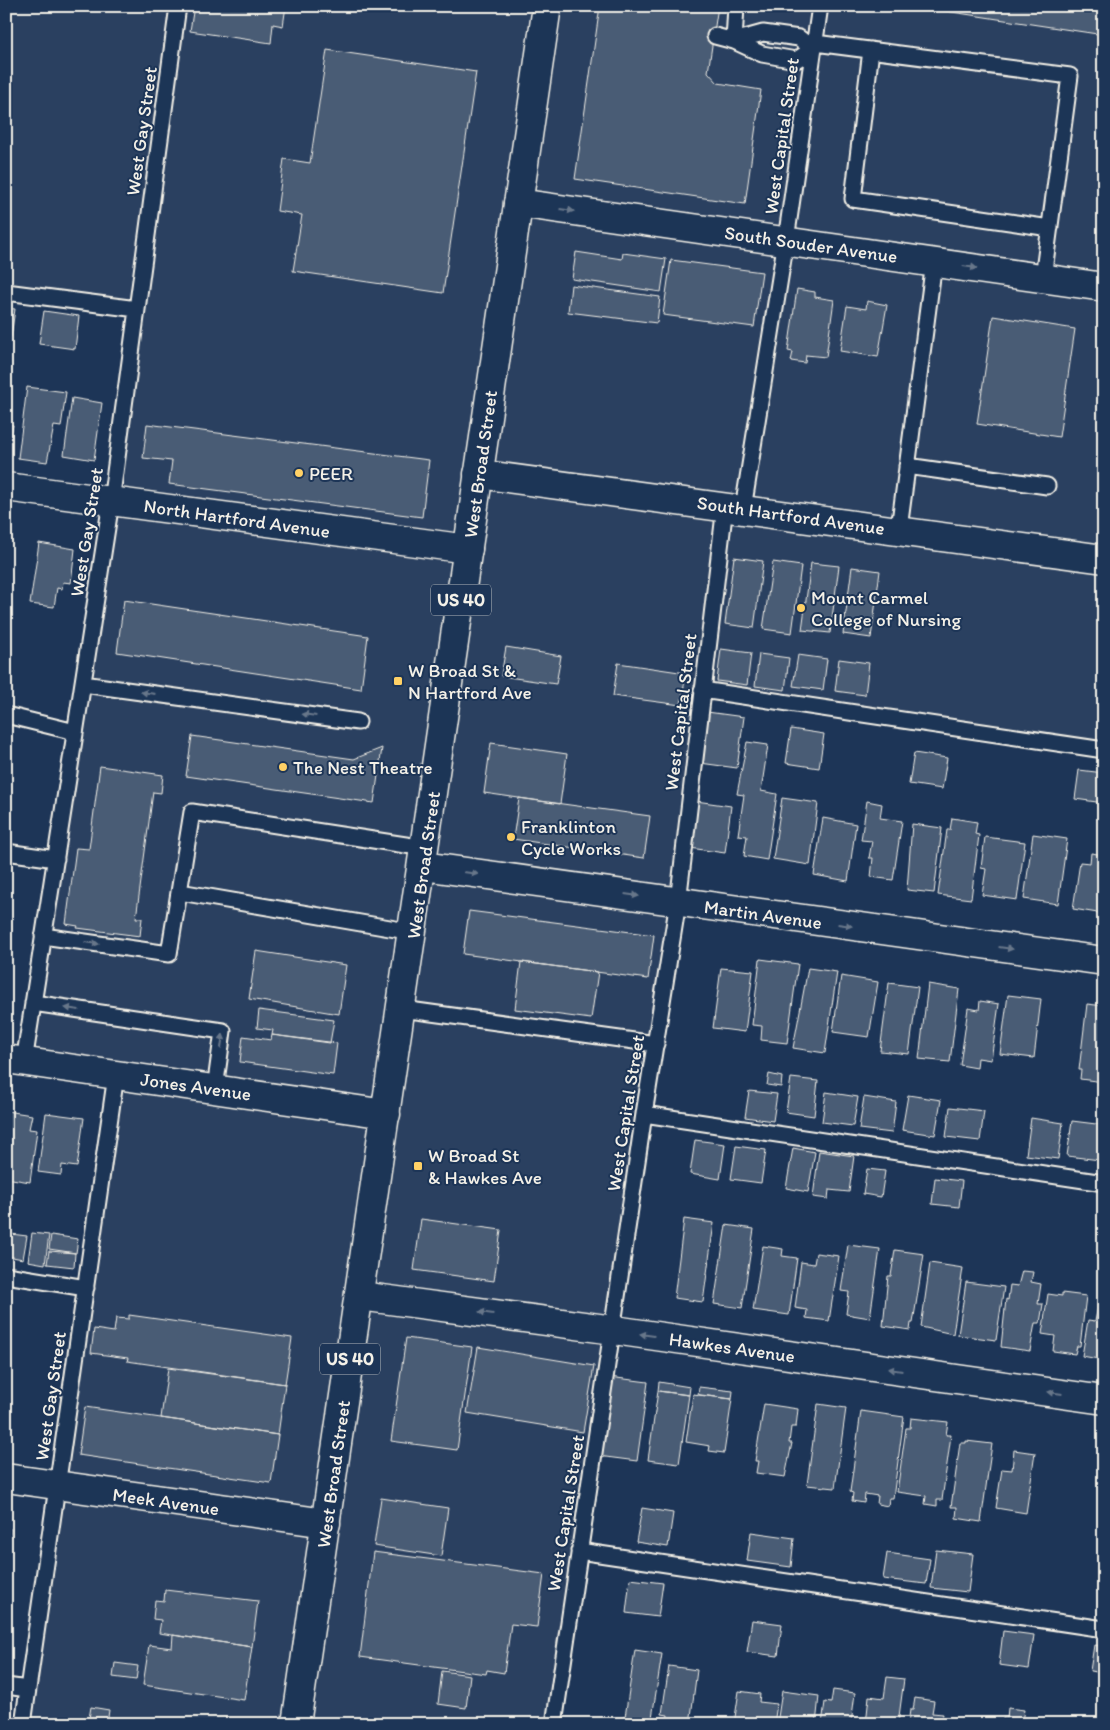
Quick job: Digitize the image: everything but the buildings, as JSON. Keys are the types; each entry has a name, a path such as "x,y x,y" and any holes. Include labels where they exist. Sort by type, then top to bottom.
{"street":[{"name":"West Broad Street","path":"296,1724 402,1009 547,6"},
{"name":"South Souder Avenue","path":"518,203 1104,287"},
{"name":"South Hartford Avenue","path":"478,474 899,529 1104,559"},
{"name":"North Hartford Avenue","path":"6,487 468,549"},
{"name":"Martin Avenue","path":"424,857 678,902 1104,961"},
{"name":"Jones Avenue","path":"15,1060 386,1114"},
{"name":"Hawkes Avenue","path":"360,1296 1104,1400"},
{"name":"Meek Avenue","path":"6,1478 326,1523"}],"lane":[{"name":"West Gay Street","path":"15,1060 33,1003 56,859 111,502 178,6"},
{"path":"734,41 736,6"},
{"name":"West Capital Street","path":"554,1724 614,1330 644,1114 678,902 702,690 734,508 786,240 820,6"},
{"path":"734,41 763,33 799,38 814,46 871,50 1070,76 1044,278"},
{"path":"714,36 734,41 762,54 796,60 814,46"},
{"path":"871,50 852,199 1050,228"},
{"path":"899,529 934,262"},
{"path":"6,292 137,309"},
{"path":"907,466 1047,486"},
{"path":"82,684 358,722"},
{"path":"702,690 1104,750"},
{"path":"6,715 75,732"},
{"path":"43,936 169,954 192,812 424,857"},
{"path":"6,852 56,859"},
{"path":"180,892 413,932"},
{"path":"33,1003 223,1031 215,1089"},
{"path":"402,1009 656,1044"},
{"name":"West Gay Street","path":"23,1724 116,1075"},
{"path":"644,1114 1104,1183"},
{"path":"6,1275 86,1288"},
{"path":"579,1551 1104,1629"},
{"path":"6,1686 28,1689"}],"shaded area":[{"path":"6,6 1104,6 1104,750 702,690 554,1724 23,1724 116,1075 24,1062 137,309 6,292"}],"place":[{"name":"PEER","path":"299,473"},
{"name":"Mount Carmel College of Nursing","path":"801,608"},
{"name":"W Broad St & N Hartford Ave","path":"398,681"},
{"name":"The Nest Theatre","path":"283,767"},
{"name":"Franklinton Cycle Works","path":"511,837"},
{"name":"W Broad St & Hawkes Ave","path":"418,1166"}]}
